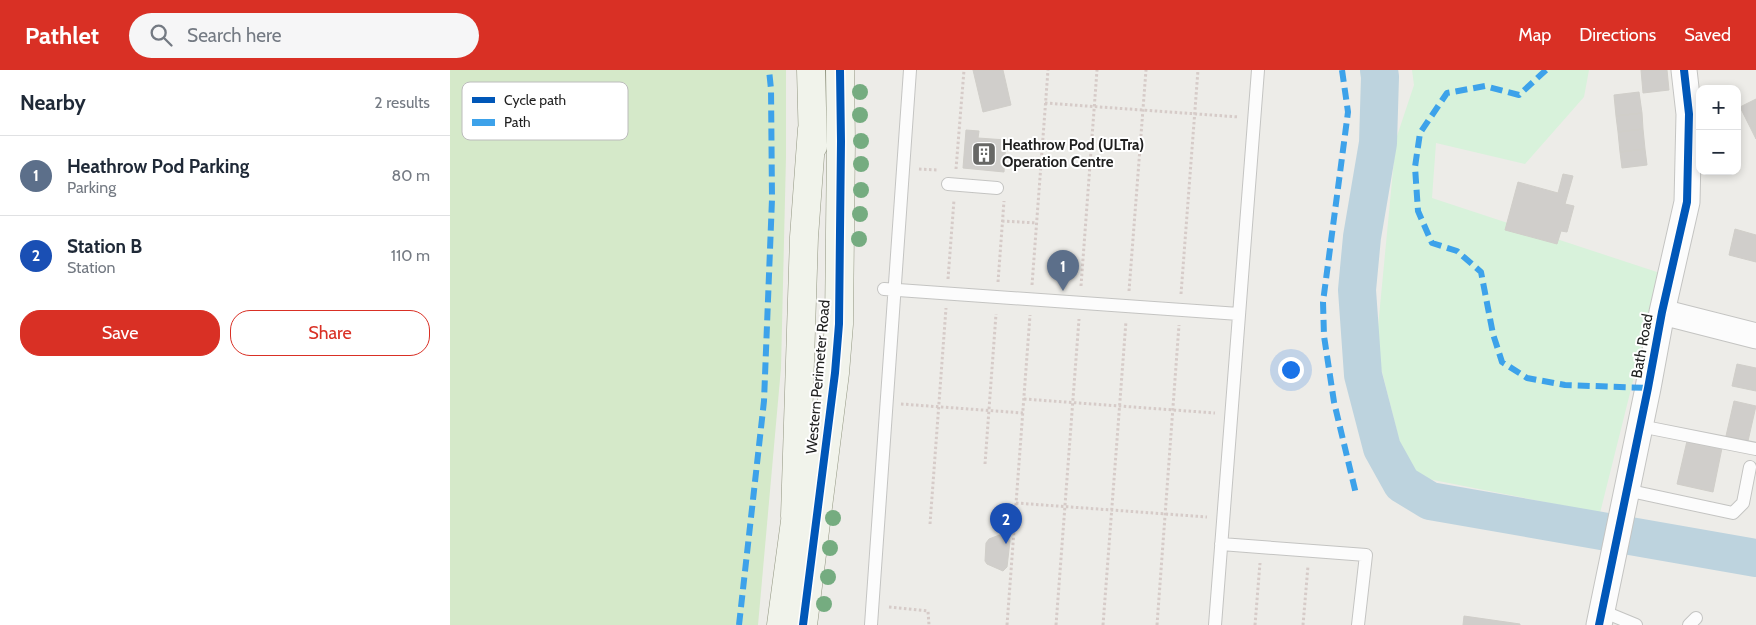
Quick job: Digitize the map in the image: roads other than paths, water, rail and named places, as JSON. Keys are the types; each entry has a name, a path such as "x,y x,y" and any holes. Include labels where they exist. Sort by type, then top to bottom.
{"street":[{"name":"Western Perimeter Road","path":"811,70 812,129 821,286 835,373"},
{"name":"Western Perimeter Road","path":"803,625 835,373 839,324 840,70"},
{"name":"Bath Road","path":"1600,618 1662,312 1687,202 1689,114 1684,70"},
{"name":"Western Perimeter Road","path":"795,516 804,237 812,129"},
{"name":"Western Perimeter Road","path":"781,625 814,392 827,321 839,271"},
{"path":"1662,312 1756,336"}],"lane":[{"path":"871,625 886,403 889,289 910,70"},
{"path":"1215,625 1258,70"},
{"path":"948,184 997,188"},
{"path":"889,289 1239,314"},
{"path":"1640,426 1756,448"},
{"path":"1625,495 1733,513 1743,503 1750,467"},
{"path":"1221,544 1366,555 1358,625"},
{"path":"1600,618 1636,625"}],"waterway":[{"path":"1379,70 1378,143 1362,237 1357,290 1363,375 1382,448 1402,484 1430,501 1756,558"}],"place":[{"name":"Heathrow Pod (ULTra) Operation Centre","path":"984,154"},
{"name":"Heathrow Pod Parking","path":"1063,291"},
{"name":"Station B","path":"1006,544"}]}
